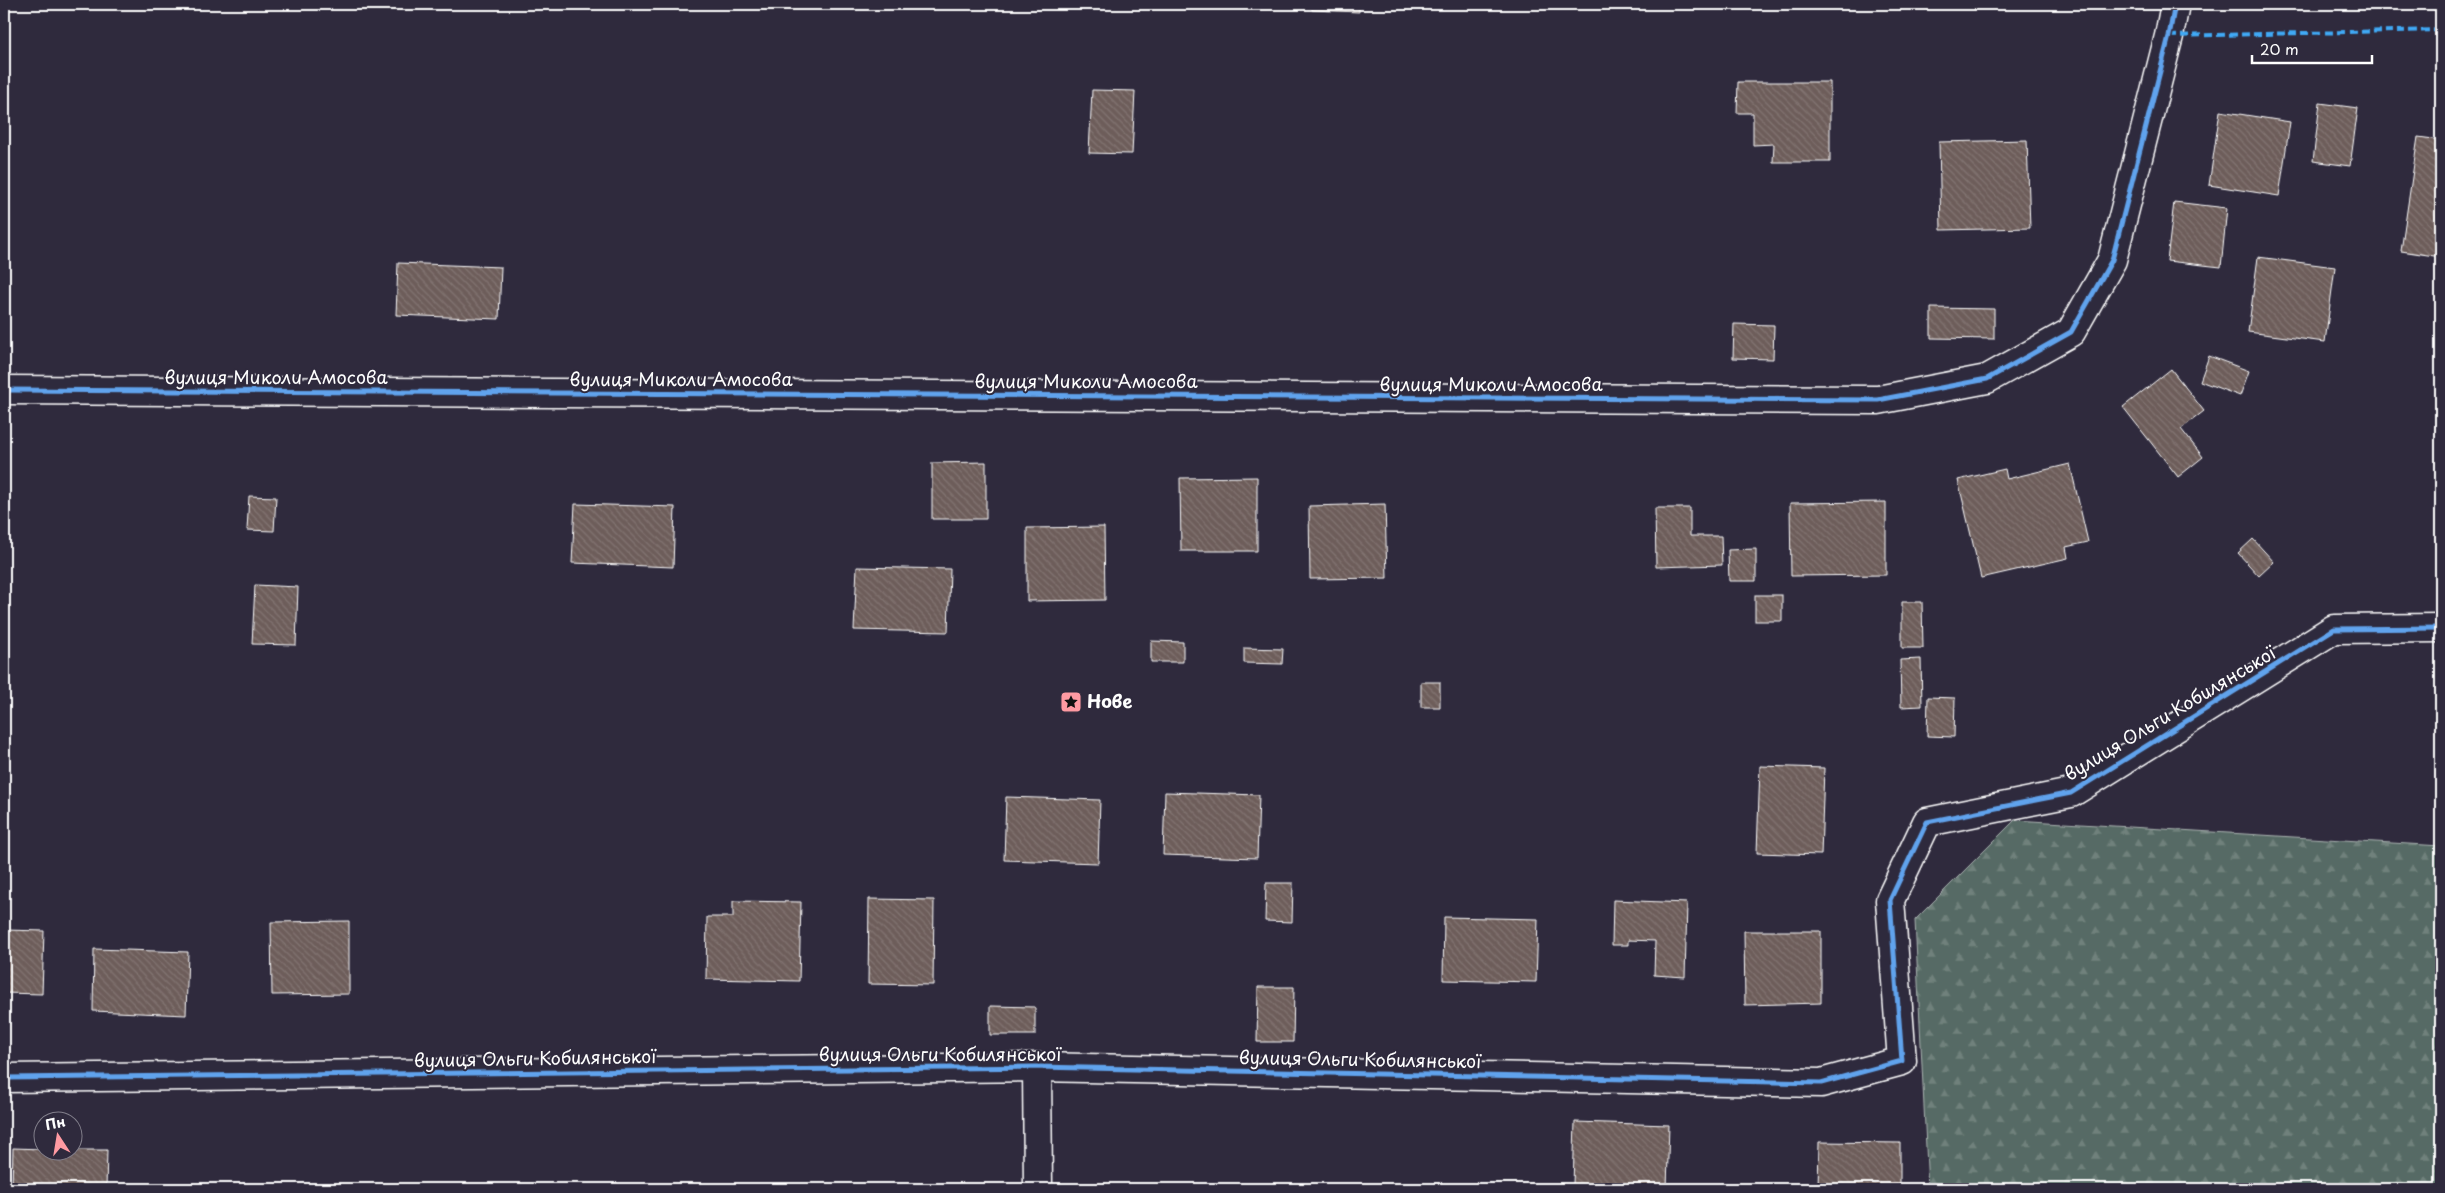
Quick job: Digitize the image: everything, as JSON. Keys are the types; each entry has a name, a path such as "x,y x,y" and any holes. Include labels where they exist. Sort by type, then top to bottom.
{"street":[{"name":"вулиця Миколи Амосова","path":"4,390 1878,400 1987,379 2071,332 2112,260 2169,36 2174,4"},
{"name":"вулиця Ольги Кобилянської","path":"4,1078 1037,1067 1821,1083 1902,1061 1890,900 1927,822 2070,793 2334,629 2441,628"},
{"path":"1037,1067 1038,1189"}],"green space":[{"path":"2015,820 2441,846 2441,1189 1928,1189 1915,920"}],"building":[{"path":"1312,4 1359,4 1359,12 1312,10"},
{"path":"1738,82 1830,82 1830,162 1773,162 1774,144 1753,145 1753,113 1737,113"},
{"path":"1092,90 1135,91 1132,154 1089,153"},
{"path":"2320,103 2358,108 2350,166 2313,161"},
{"path":"2220,111 2290,122 2279,196 2209,185"},
{"path":"2418,137 2441,140 2441,257 2401,251"},
{"path":"2027,140 2030,228 1941,230 1939,142"},
{"path":"2174,202 2227,208 2221,267 2167,261"},
{"path":"2258,257 2335,267 2325,342 2248,332"},
{"path":"398,263 501,267 499,319 396,315"},
{"path":"1931,308 1994,309 1994,339 1931,338"},
{"path":"1734,324 1774,325 1773,359 1733,358"},
{"path":"2209,356 2249,371 2240,396 2200,381"},
{"path":"2171,369 2204,411 2181,429 2203,457 2178,477 2123,407"},
{"path":"986,462 986,519 932,519 932,463"},
{"path":"2070,464 2088,542 2066,547 2068,558 1981,578 1958,480 2005,469 2007,479"},
{"path":"1257,477 1257,551 1181,551 1180,478"},
{"path":"249,496 276,497 274,531 247,530"},
{"path":"1886,502 1886,575 1791,576 1790,503"},
{"path":"575,504 675,507 673,567 572,563"},
{"path":"1385,504 1387,578 1310,579 1309,506"},
{"path":"1655,508 1690,508 1690,536 1721,536 1722,565 1656,567"},
{"path":"1104,527 1105,600 1027,601 1027,528"},
{"path":"2253,539 2274,562 2259,576 2238,553"},
{"path":"1756,549 1756,581 1729,581 1728,550"},
{"path":"857,567 950,569 948,632 854,630"},
{"path":"255,585 298,587 296,645 252,644"},
{"path":"1755,595 1782,595 1782,621 1755,621"},
{"path":"1902,602 1922,602 1923,648 1902,648"},
{"path":"1151,641 1183,642 1183,662 1151,662"},
{"path":"1244,648 1283,649 1282,664 1244,663"},
{"path":"1921,659 1922,706 1901,707 1900,660"},
{"path":"1421,682 1440,682 1440,707 1421,707"},
{"path":"1928,697 1955,698 1954,737 1927,736"},
{"path":"1760,766 1824,768 1821,855 1757,853"},
{"path":"1165,792 1259,795 1257,858 1163,855"},
{"path":"1006,797 1100,800 1098,863 1004,860"},
{"path":"1266,883 1293,883 1292,922 1265,921"},
{"path":"869,899 934,900 933,985 868,984"},
{"path":"1613,900 1687,903 1685,977 1654,975 1655,941 1628,940 1628,945 1612,945"},
{"path":"733,901 801,902 799,981 706,979 707,917 733,917"},
{"path":"1444,917 1538,919 1536,982 1443,980"},
{"path":"349,921 349,994 272,995 271,922"},
{"path":"4,930 44,931 42,994 4,993"},
{"path":"1744,931 1821,931 1821,1003 1745,1005"},
{"path":"94,949 188,952 186,1015 93,1011"},
{"path":"1258,987 1294,987 1293,1042 1257,1042"},
{"path":"990,1006 1035,1007 1035,1035 990,1035"},
{"path":"1575,1122 1669,1125 1667,1188 1573,1185"},
{"path":"1819,1142 1900,1143 1900,1189 1818,1189"},
{"path":"13,1148 32,1149 32,1160 82,1160 82,1150 107,1150 106,1189 12,1189"}],"marked path":[{"path":"2169,36 2441,30"}],"cycle path":[{"path":"4,390 1878,400 1987,379 2071,332 2112,260 2169,36 2175,4"},
{"path":"4,1078 1037,1067 1821,1083 1902,1061 1890,900 1927,822 2071,793 2334,629 2441,628"}],"place":[{"name":"Нове","path":"1071,702"}]}
